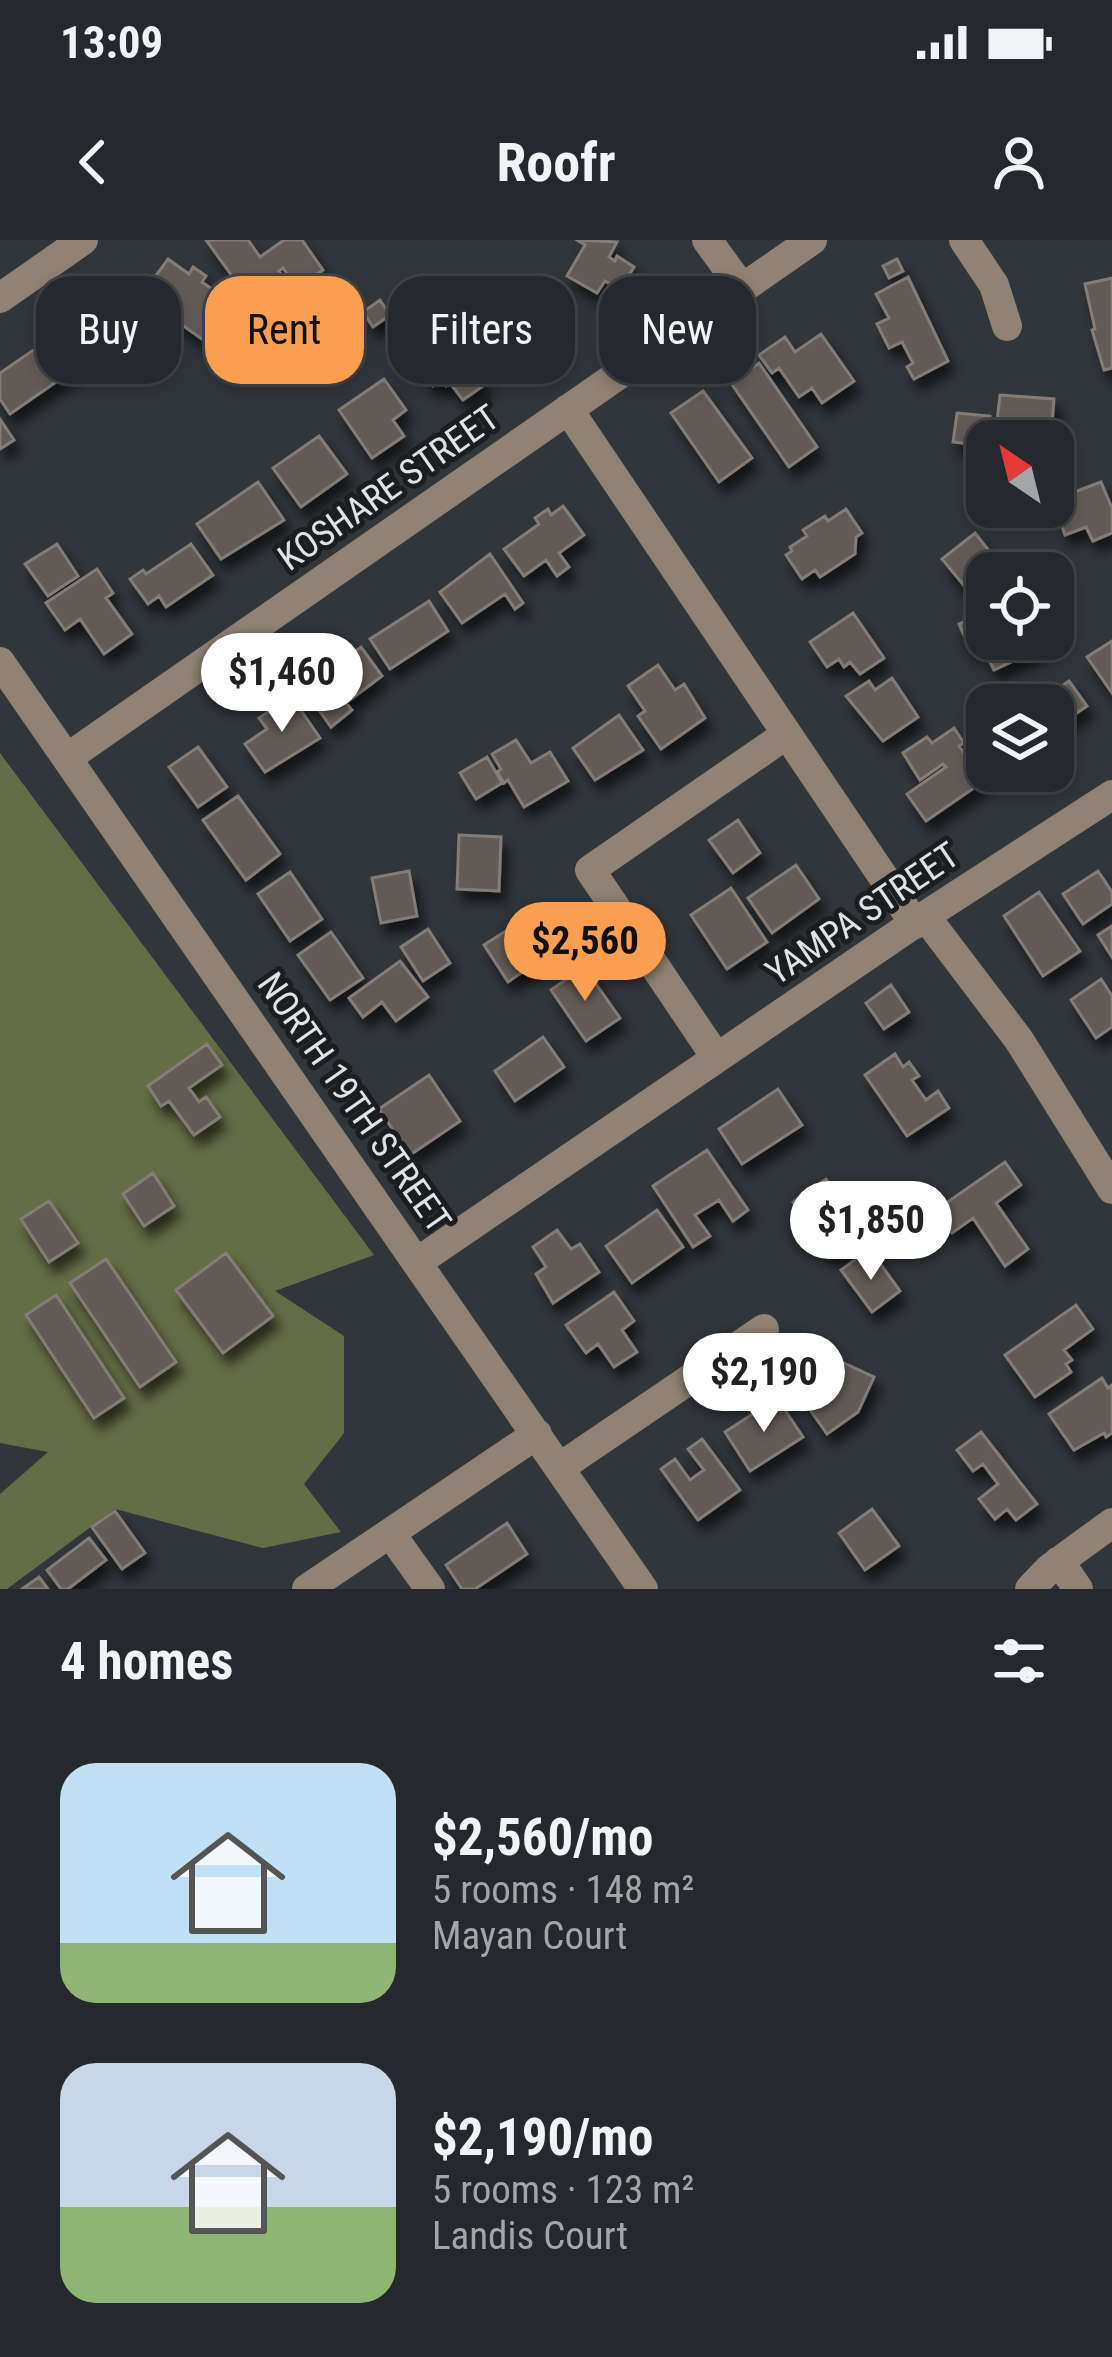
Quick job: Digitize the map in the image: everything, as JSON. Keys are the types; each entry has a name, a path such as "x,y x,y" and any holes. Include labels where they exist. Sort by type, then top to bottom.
{"street":[{"path":"0,298 83,240"},
{"path":"707,240 733,276"},
{"name":"KOSHARE STREET","path":"756,278 812,240"},
{"path":"964,240 994,286 1006,326"},
{"name":"KOSHARE STREET","path":"68,758 604,384"},
{"path":"568,409 787,734 920,920 1019,1040 1112,1189"},
{"name":"NORTH 19TH STREET","path":"0,662 643,1589"},
{"path":"716,1058 590,870 787,734"},
{"name":"YAMPA STREET","path":"419,1261 920,920 1112,796"},
{"path":"559,1468 764,1329"},
{"path":"307,1589 537,1434"},
{"path":"1030,1589 1112,1523"},
{"path":"390,1533 430,1589"},
{"path":"1059,1562 1078,1589"}],"green space":[{"path":"0,753 374,1255 275,1291 344,1336 344,1433 304,1484 341,1532 263,1548 115,1509 7,1589 0,1589 0,1494 48,1452 0,1443"}],"building":[{"path":"206,240 248,240 260,257 284,240 302,240 323,270 314,276 289,276 283,268 279,271 283,276 232,276"},
{"path":"577,240 617,242 609,257 615,261 617,256 634,267 629,276 599,276 597,293 575,276 567,276 585,245"},
{"path":"168,259 189,274 193,267 206,276 202,282 205,341 181,324 181,276 156,276"},
{"path":"897,259 903,271 889,278 883,266"},
{"path":"908,277 948,361 914,379 907,367 913,363 902,342 889,348 877,324 889,318 876,294"},
{"path":"1112,278 1112,368 1104,370 1085,284"},
{"path":"380,300 388,316 373,327 364,311"},
{"path":"821,334 854,381 822,403 812,388 799,397 779,368 772,373 759,355 785,337 795,352"},
{"path":"36,348 36,384 53,384 10,414 0,399 0,373"},
{"path":"759,363 817,447 789,467 732,384 756,384"},
{"path":"384,379 406,410 393,420 404,436 372,458 339,410"},
{"path":"451,384 486,384 463,400"},
{"path":"703,391 752,458 719,482 671,413"},
{"path":"1000,395 1054,399 1052,420 997,420"},
{"path":"957,413 990,416 990,420 966,420 966,444 953,442"},
{"path":"0,419 14,440 0,449"},
{"path":"319,436 347,474 301,507 273,468"},
{"path":"258,482 284,520 221,559 197,524"},
{"path":"1101,482 1112,508 1112,533 1093,541 1086,527 1065,535 1063,528 1074,528 1074,492"},
{"path":"563,506 584,535 559,553 569,567 557,576 546,560 524,576 504,549 539,524 535,518"},
{"path":"846,509 862,533 856,537 855,554 820,577 815,570 802,579 786,555 790,547 807,536 803,530"},
{"path":"975,533 990,552 966,552 966,588 942,559"},
{"path":"57,544 78,576 48,596 25,564"},
{"path":"191,544 213,575 166,607 159,596 148,604 130,579 143,570 146,574"},
{"path":"490,554 523,603 515,609 505,594 462,623 440,592"},
{"path":"97,569 113,593 106,598 132,634 104,654 80,619 65,630 46,603"},
{"path":"429,601 448,631 390,669 370,639"},
{"path":"853,613 884,658 860,674 850,662 844,667 839,659 827,667 810,642"},
{"path":"1112,641 1112,693 1087,657"},
{"path":"361,647 382,676 346,703 352,710 331,727 304,689"},
{"path":"989,660 1015,660 994,670"},
{"path":"658,665 675,690 684,684 705,718 661,749 638,716 645,711 628,686"},
{"path":"892,678 918,717 883,741 846,696 869,681 875,690"},
{"path":"1074,688 1087,706 1074,715"},
{"path":"291,696 320,738 265,772 245,744 267,729 259,718"},
{"path":"619,715 643,750 595,780 573,748"},
{"path":"954,728 964,743 959,746 966,756 968,792 926,821 907,794 946,767 943,764 920,780 903,753 927,737 932,743"},
{"path":"516,740 531,763 550,752 568,781 524,807 508,780 504,783 497,772 501,769 492,754"},
{"path":"198,747 227,787 198,807 169,767"},
{"path":"487,757 502,783 476,799 460,773"},
{"path":"238,796 280,854 246,880 203,820"},
{"path":"738,820 760,853 733,873 709,840"},
{"path":"459,835 501,837 499,891 457,889"},
{"path":"796,865 819,899 772,933 748,898"},
{"path":"409,871 417,916 381,923 372,878"},
{"path":"1098,871 1112,892 1112,904 1083,924 1063,894"},
{"path":"290,872 322,919 290,941 258,894"},
{"path":"731,888 767,942 727,969 691,915"},
{"path":"1039,892 1080,951 1043,976 1004,916"},
{"path":"515,925 538,961 508,982 484,945"},
{"path":"1112,926 1112,957 1098,935"},
{"path":"428,929 450,963 423,981 401,947"},
{"path":"331,932 363,978 330,1000 298,955"},
{"path":"400,961 428,997 396,1021 382,1002 363,1017 349,998"},
{"path":"584,967 620,1018 586,1041 551,990"},
{"path":"1101,979 1112,996 1112,1027 1096,1038 1071,1000"},
{"path":"891,985 909,1012 884,1029 866,1003"},
{"path":"543,1037 564,1067 515,1101 495,1071"},
{"path":"207,1044 222,1065 189,1088 199,1102 206,1097 220,1117 194,1135 169,1101 161,1106 148,1086"},
{"path":"895,1054 903,1067 909,1062 919,1076 912,1080 926,1100 938,1091 949,1108 907,1136 865,1075"},
{"path":"429,1075 460,1121 410,1155 379,1109"},
{"path":"778,1089 802,1125 742,1164 719,1129"},
{"path":"707,1150 748,1210 733,1221 719,1200 695,1215 710,1236 693,1247 653,1186"},
{"path":"1005,1162 1021,1185 996,1203 1028,1249 1005,1266 973,1218 952,1233 936,1210"},
{"path":"153,1173 174,1206 144,1226 123,1194"},
{"path":"826,1179 863,1233 831,1256 793,1202"},
{"path":"49,1201 78,1243 49,1262 21,1219"},
{"path":"657,1210 683,1247 632,1283 606,1246"},
{"path":"557,1230 571,1249 580,1244 599,1272 553,1303 536,1274 546,1267 533,1247"},
{"path":"226,1253 273,1316 223,1353 176,1290"},
{"path":"859,1257 866,1267 877,1259 900,1291 872,1312 841,1270"},
{"path":"106,1259 176,1362 140,1387 70,1283"},
{"path":"614,1292 634,1321 622,1330 637,1352 614,1367 598,1344 586,1353 566,1325"},
{"path":"56,1295 124,1398 94,1418 26,1315"},
{"path":"1076,1305 1093,1329 1064,1350 1072,1360 1066,1364 1071,1372 1035,1397 1005,1355"},
{"path":"842,1362 874,1377 858,1412 827,1434 806,1404 820,1394"},
{"path":"1102,1378 1108,1388 1112,1385 1112,1433 1074,1450 1049,1414"},
{"path":"777,1398 803,1437 750,1471 725,1432"},
{"path":"981,1432 1037,1504 1016,1520 1007,1509 995,1519 979,1499 998,1484 983,1464 973,1471 957,1450"},
{"path":"702,1439 740,1490 698,1520 661,1469 675,1459 690,1480 704,1470 688,1449"},
{"path":"872,1509 899,1546 865,1570 839,1533"},
{"path":"115,1511 145,1553 122,1569 92,1527"},
{"path":"507,1523 527,1554 475,1589 462,1589 446,1565"},
{"path":"89,1538 106,1560 68,1589 61,1589 47,1570"},
{"path":"39,1577 48,1589 22,1589"}]}
